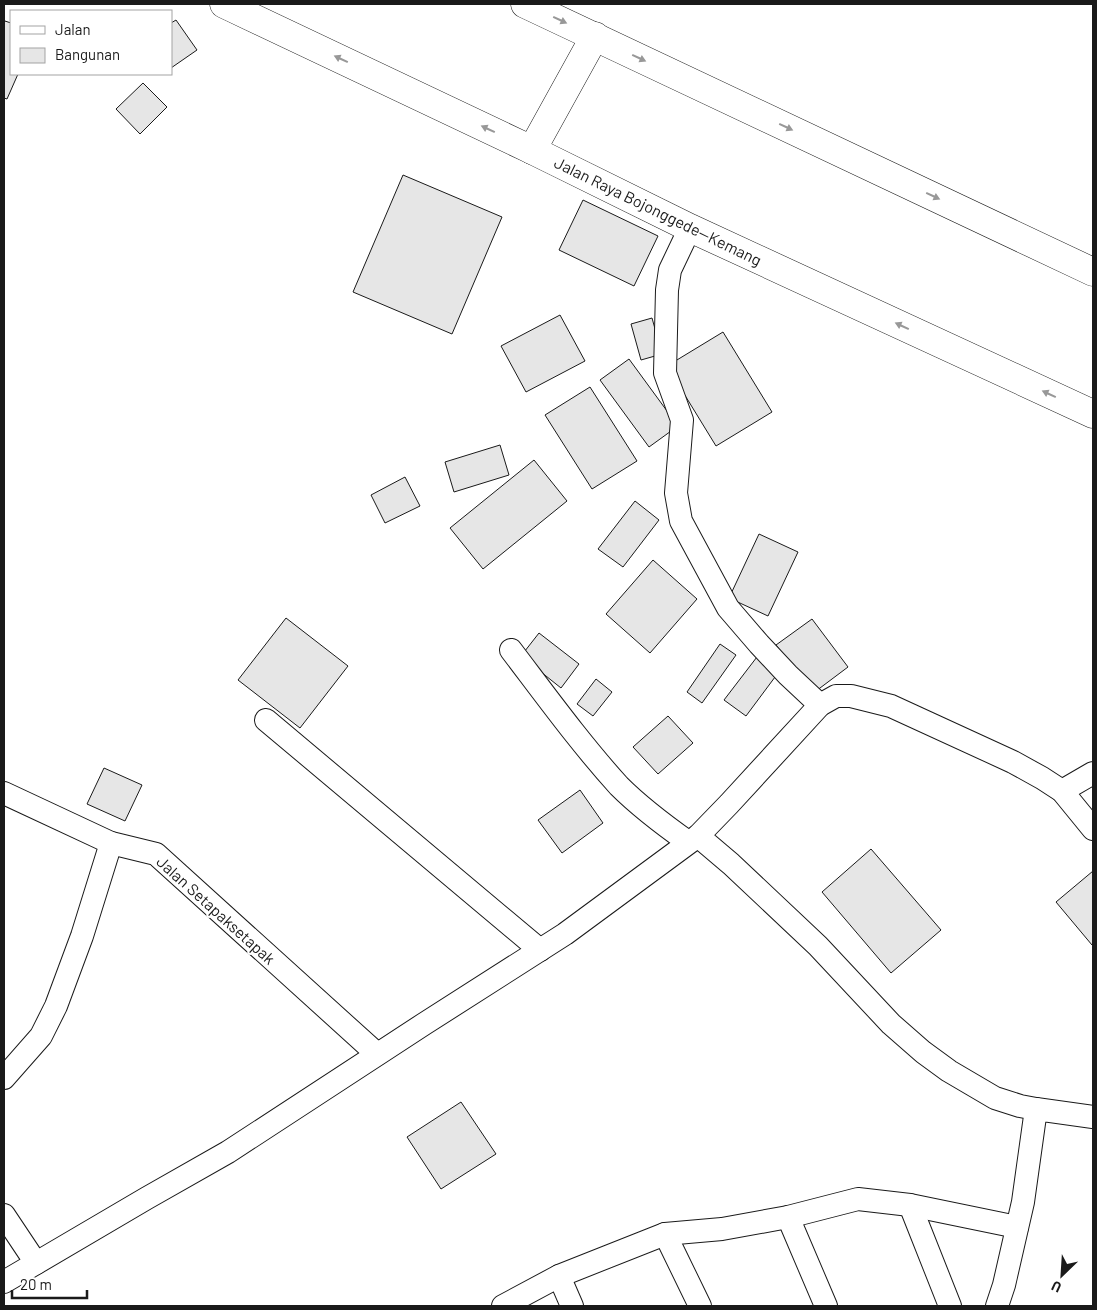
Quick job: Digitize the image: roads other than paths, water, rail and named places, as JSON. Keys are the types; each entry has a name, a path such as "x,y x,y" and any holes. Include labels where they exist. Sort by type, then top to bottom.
{"highway":[{"name":"Jalan Raya Bojonggede—Kemang","path":"224,4 532,150 690,228 1093,414"},
{"path":"525,4 1093,272"},
{"path":"532,150 595,36"}],"street":[{"path":"690,228 670,270 666,290 664,373 682,420 676,493 681,521 728,608 777,663 820,704"},
{"path":"511,650 556,709 620,787 651,815 731,864 818,946 891,1024 923,1052 949,1071 995,1098 1020,1106 1093,1117"},
{"path":"4,1282 228,1152 565,934 693,839 729,804 820,704 836,696 851,696 892,706 1013,762 1062,791 1093,829"},
{"path":"266,720 540,950"},
{"path":"1062,791 1093,773"},
{"name":"Jalan Setapaksetapak","path":"4,793 111,844 156,854 377,1054"},
{"path":"4,1078 41,1036 56,1006 82,936 111,844"},
{"path":"997,1306 1004,1285 1023,1202 1036,1109"},
{"path":"504,1306 559,1276 665,1234 722,1229 788,1217 858,1199 910,1205 1017,1227"},
{"path":"910,1205 950,1306"},
{"path":"4,1215 36,1263"},
{"path":"788,1217 826,1306"},
{"path":"665,1234 700,1306"},
{"path":"559,1276 572,1306"}]}
